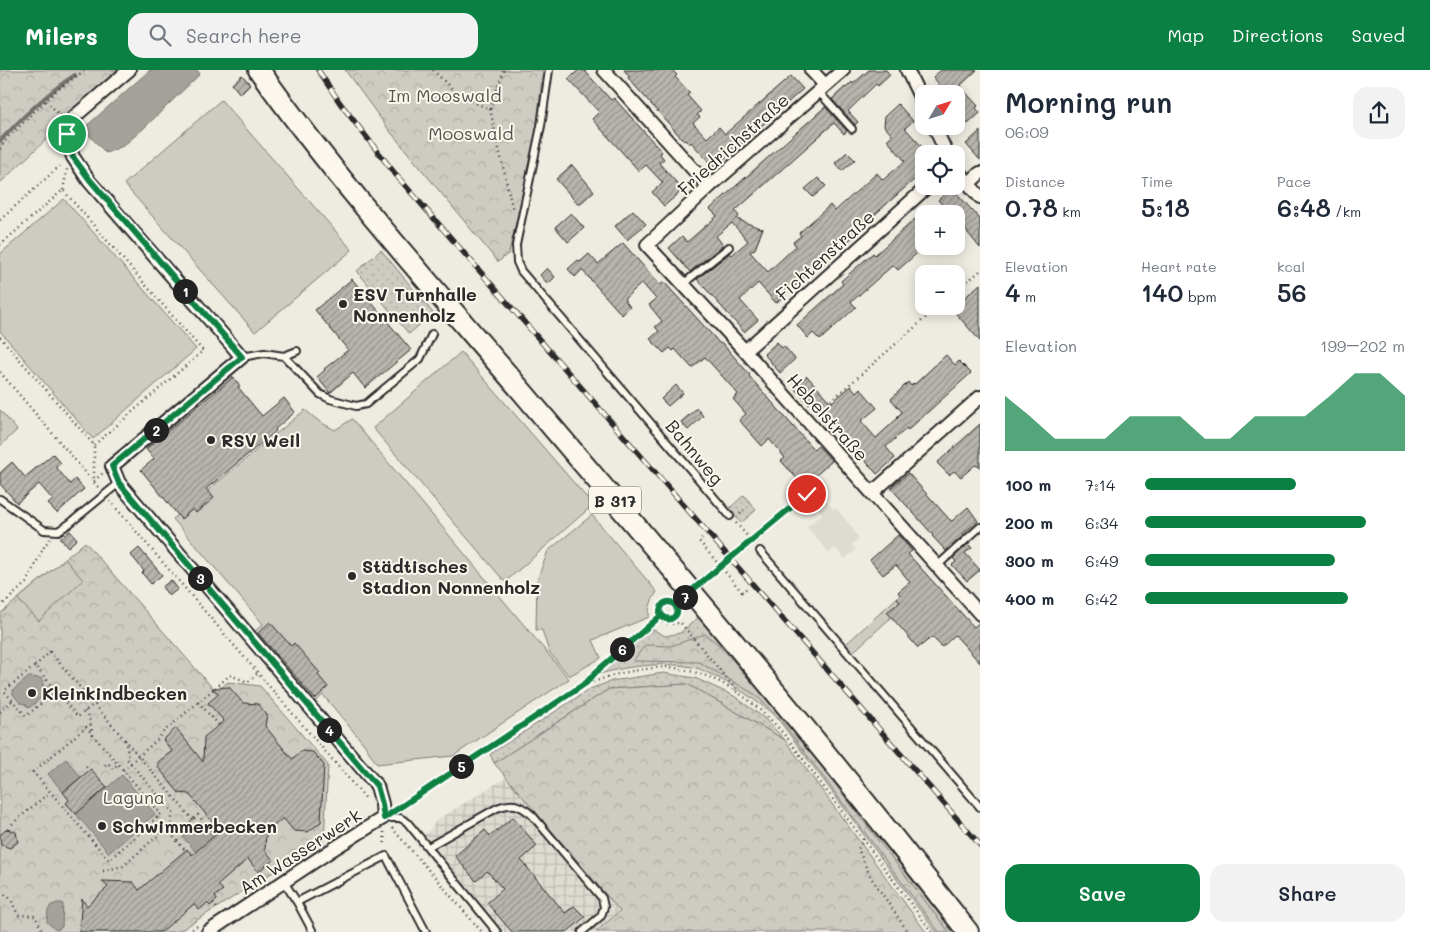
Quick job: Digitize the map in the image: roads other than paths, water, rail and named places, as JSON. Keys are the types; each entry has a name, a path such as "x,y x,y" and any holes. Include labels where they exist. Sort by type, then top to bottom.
{"main road":[{"name":"B 317","path":"259,70 333,168 742,652 869,806 968,932"}],"street":[{"path":"73,120 129,70"},
{"path":"604,70 709,188"},
{"path":"811,70 821,88"},
{"name":"Friedrichstraße","path":"647,245 843,70"},
{"path":"907,70 915,86"},
{"path":"67,134 73,157 90,180 242,357 112,466 119,483 377,786 384,818"},
{"path":"968,184 980,174"},
{"path":"965,180 980,197"},
{"name":"Fichtenstraße","path":"745,351 918,195"},
{"name":"Hebelstraße","path":"647,245 808,420 980,614"},
{"path":"872,492 980,397"},
{"name":"Am Wasserwerk","path":"208,932 384,818"}],"lane":[{"name":"Bahnweg","path":"549,70 541,126 516,244 516,262 730,516"},
{"path":"821,88 852,129"},
{"path":"684,284 728,246"},
{"path":"284,356 320,394 330,399 356,406 366,404 420,359 432,334"},
{"path":"242,357 264,353 284,356 297,351"},
{"path":"0,499 44,530 58,531 119,483"},
{"path":"937,566 980,527"},
{"path":"760,551 980,807"},
{"path":"428,847 497,808 508,804 522,806 532,815 602,898 604,907 601,916 582,932"},
{"path":"384,818 400,818 407,822 497,932"},
{"path":"297,902 386,856 426,932"},
{"path":"284,882 313,932"}],"waterway":[{"path":"0,141 45,97 75,75"}],"railway":[{"path":"318,70 340,103 396,175 980,845"}],"place":[{"name":"ESV Turnhalle Nonnenholz","path":"343,304"},
{"name":"RSV Weil","path":"211,440"},
{"name":"Städtisches Stadion Nonnenholz","path":"352,576"},
{"name":"Kleinkindbecken","path":"32,693"},
{"name":"Schwimmerbecken","path":"102,826"}],"park label":[{"name":"Im Mooswald","path":"445,95"},
{"name":"Mooswald","path":"471,133"},
{"name":"Laguna","path":"134,797"}]}
